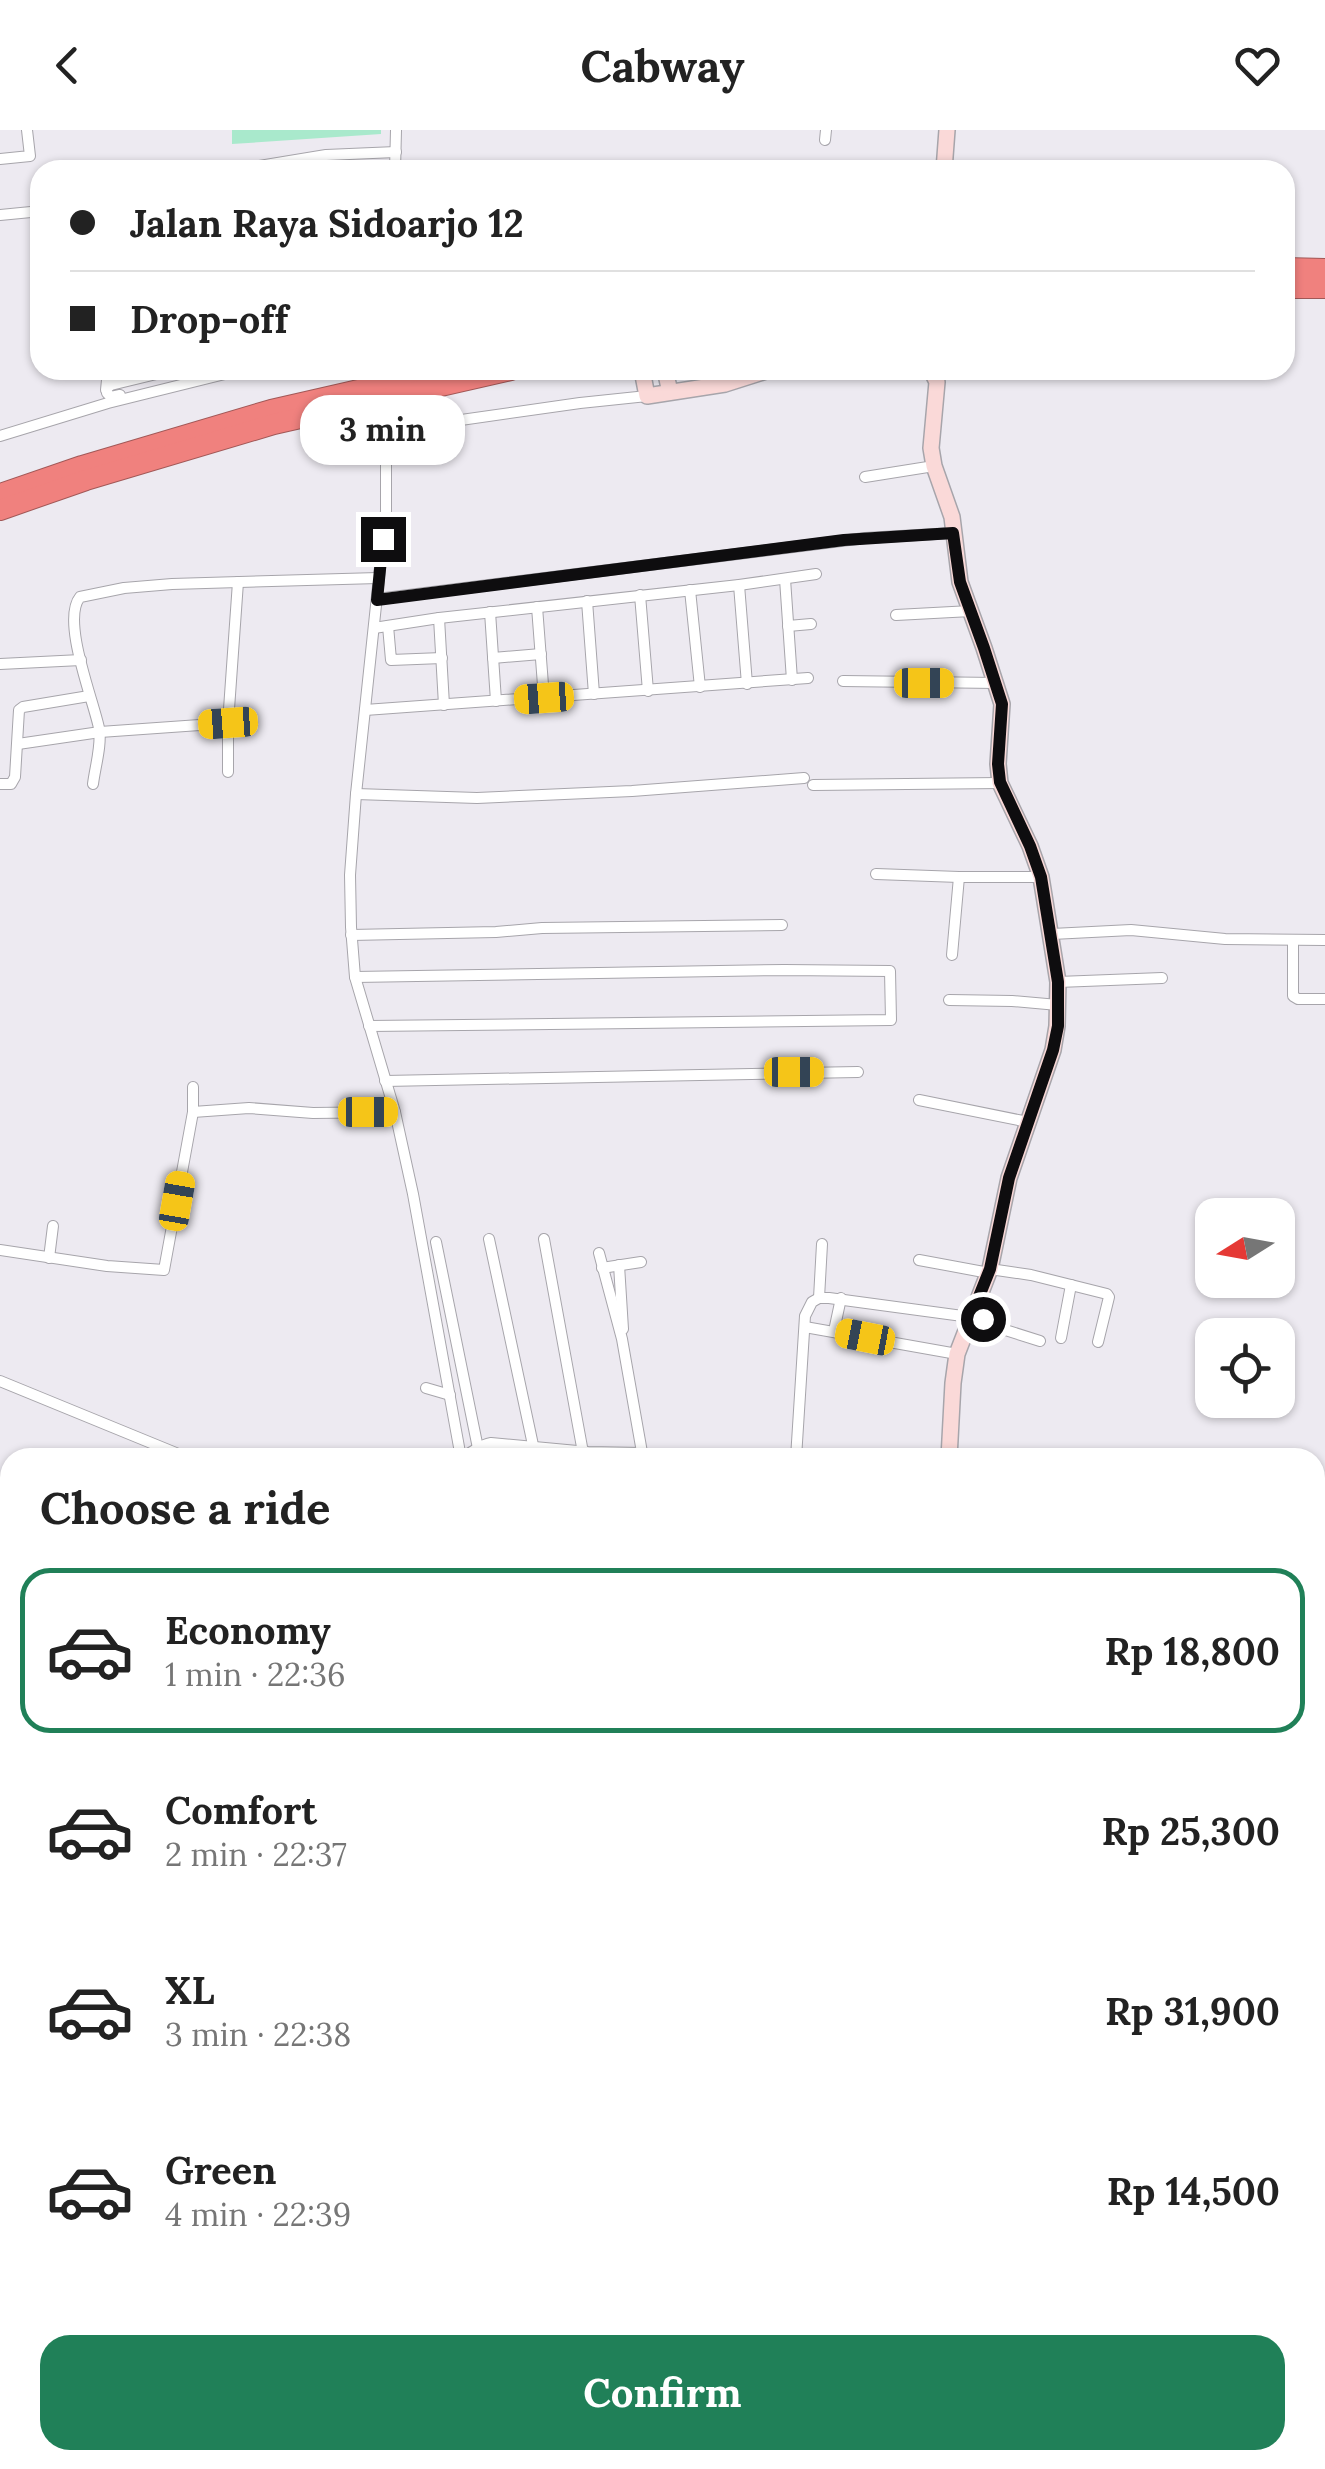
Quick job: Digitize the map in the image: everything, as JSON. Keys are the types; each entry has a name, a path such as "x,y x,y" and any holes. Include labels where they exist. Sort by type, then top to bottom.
{"highway":[{"path":"1295,268 1325,269"},
{"path":"1295,288 1325,290"},
{"path":"0,494 271,410 402,380"},
{"path":"0,510 274,424 466,380"}],"main road":[{"path":"945,160 947,130"},
{"path":"643,380 647,396 738,380"},
{"path":"667,380 670,392"},
{"path":"936,380 931,448 949,508 960,582 996,683 1002,713 1000,782 1030,846 1059,934 1058,1026 1053,1050 1009,1178 995,1271 958,1354 950,1448"}],"street":[{"path":"0,160 30,156 28,130"},
{"path":"396,130 396,160"},
{"path":"304,160 396,152"},
{"path":"326,156 326,160"},
{"path":"0,215 30,212"},
{"path":"107,380 106,390 113,397 148,380"},
{"path":"0,436 202,380"},
{"path":"469,1448 450,1395 416,1208 395,1112 356,977 352,935 350,875 386,511 386,455 402,431 463,418 647,396"},
{"path":"865,477 934,466"},
{"path":"377,600 838,541 953,533"},
{"path":"374,628 816,574"},
{"path":"93,784 100,732 73,618 73,606 80,597 124,588 378,578"},
{"path":"785,579 792,680"},
{"path":"228,772 238,582"},
{"path":"739,585 747,684"},
{"path":"690,590 700,687"},
{"path":"640,595 648,691"},
{"path":"587,601 594,694"},
{"path":"538,607 544,698"},
{"path":"896,615 971,611"},
{"path":"490,612 496,701"},
{"path":"439,618 444,705"},
{"path":"788,626 812,624"},
{"path":"388,626 391,660 442,658"},
{"path":"494,658 541,654"},
{"path":"0,664 81,660"},
{"path":"365,710 808,678"},
{"path":"843,682 996,683"},
{"path":"0,784 13,783 21,708 89,696"},
{"path":"18,744 100,732 228,723"},
{"path":"356,794 476,798 809,782 1000,782"},
{"path":"876,874 1041,877"},
{"path":"952,956 959,877"},
{"path":"352,935 782,925"},
{"path":"1059,934 1132,930 1224,939 1325,940"},
{"path":"1293,940 1293,996 1325,1000"},
{"path":"356,977 890,972 892,1020 368,1026"},
{"path":"1058,982 1162,978"},
{"path":"950,1000 1058,1005"},
{"path":"385,1080 858,1072"},
{"path":"0,1250 164,1270 193,1112 193,1087"},
{"path":"919,1100 1028,1122"},
{"path":"193,1112 250,1108 395,1112"},
{"path":"49,1258 52,1226"},
{"path":"489,1239 532,1445"},
{"path":"544,1239 583,1448"},
{"path":"436,1242 470,1448"},
{"path":"819,1298 822,1244"},
{"path":"599,1253 622,1339 642,1448"},
{"path":"919,1260 1072,1285 1109,1295 1098,1342"},
{"path":"602,1268 641,1262"},
{"path":"619,1265 622,1339"},
{"path":"1061,1338 1072,1285"},
{"path":"797,1448 804,1327 808,1307 819,1298 975,1316 1040,1341"},
{"path":"834,1332 841,1298"},
{"path":"804,1327 958,1354"},
{"path":"0,1381 164,1448"},
{"path":"426,1388 450,1395"},
{"path":"490,1448 503,1443 549,1448"}],"green space":[{"path":"232,130 381,130 381,134 232,144"}],"route":[{"path":"383,539 377,600 844,540 953,533 960,582 1002,704 1000,782 1041,877 1058,982 1058,1026 1053,1050 1009,1178 990,1269 972,1314 983,1319"}]}
